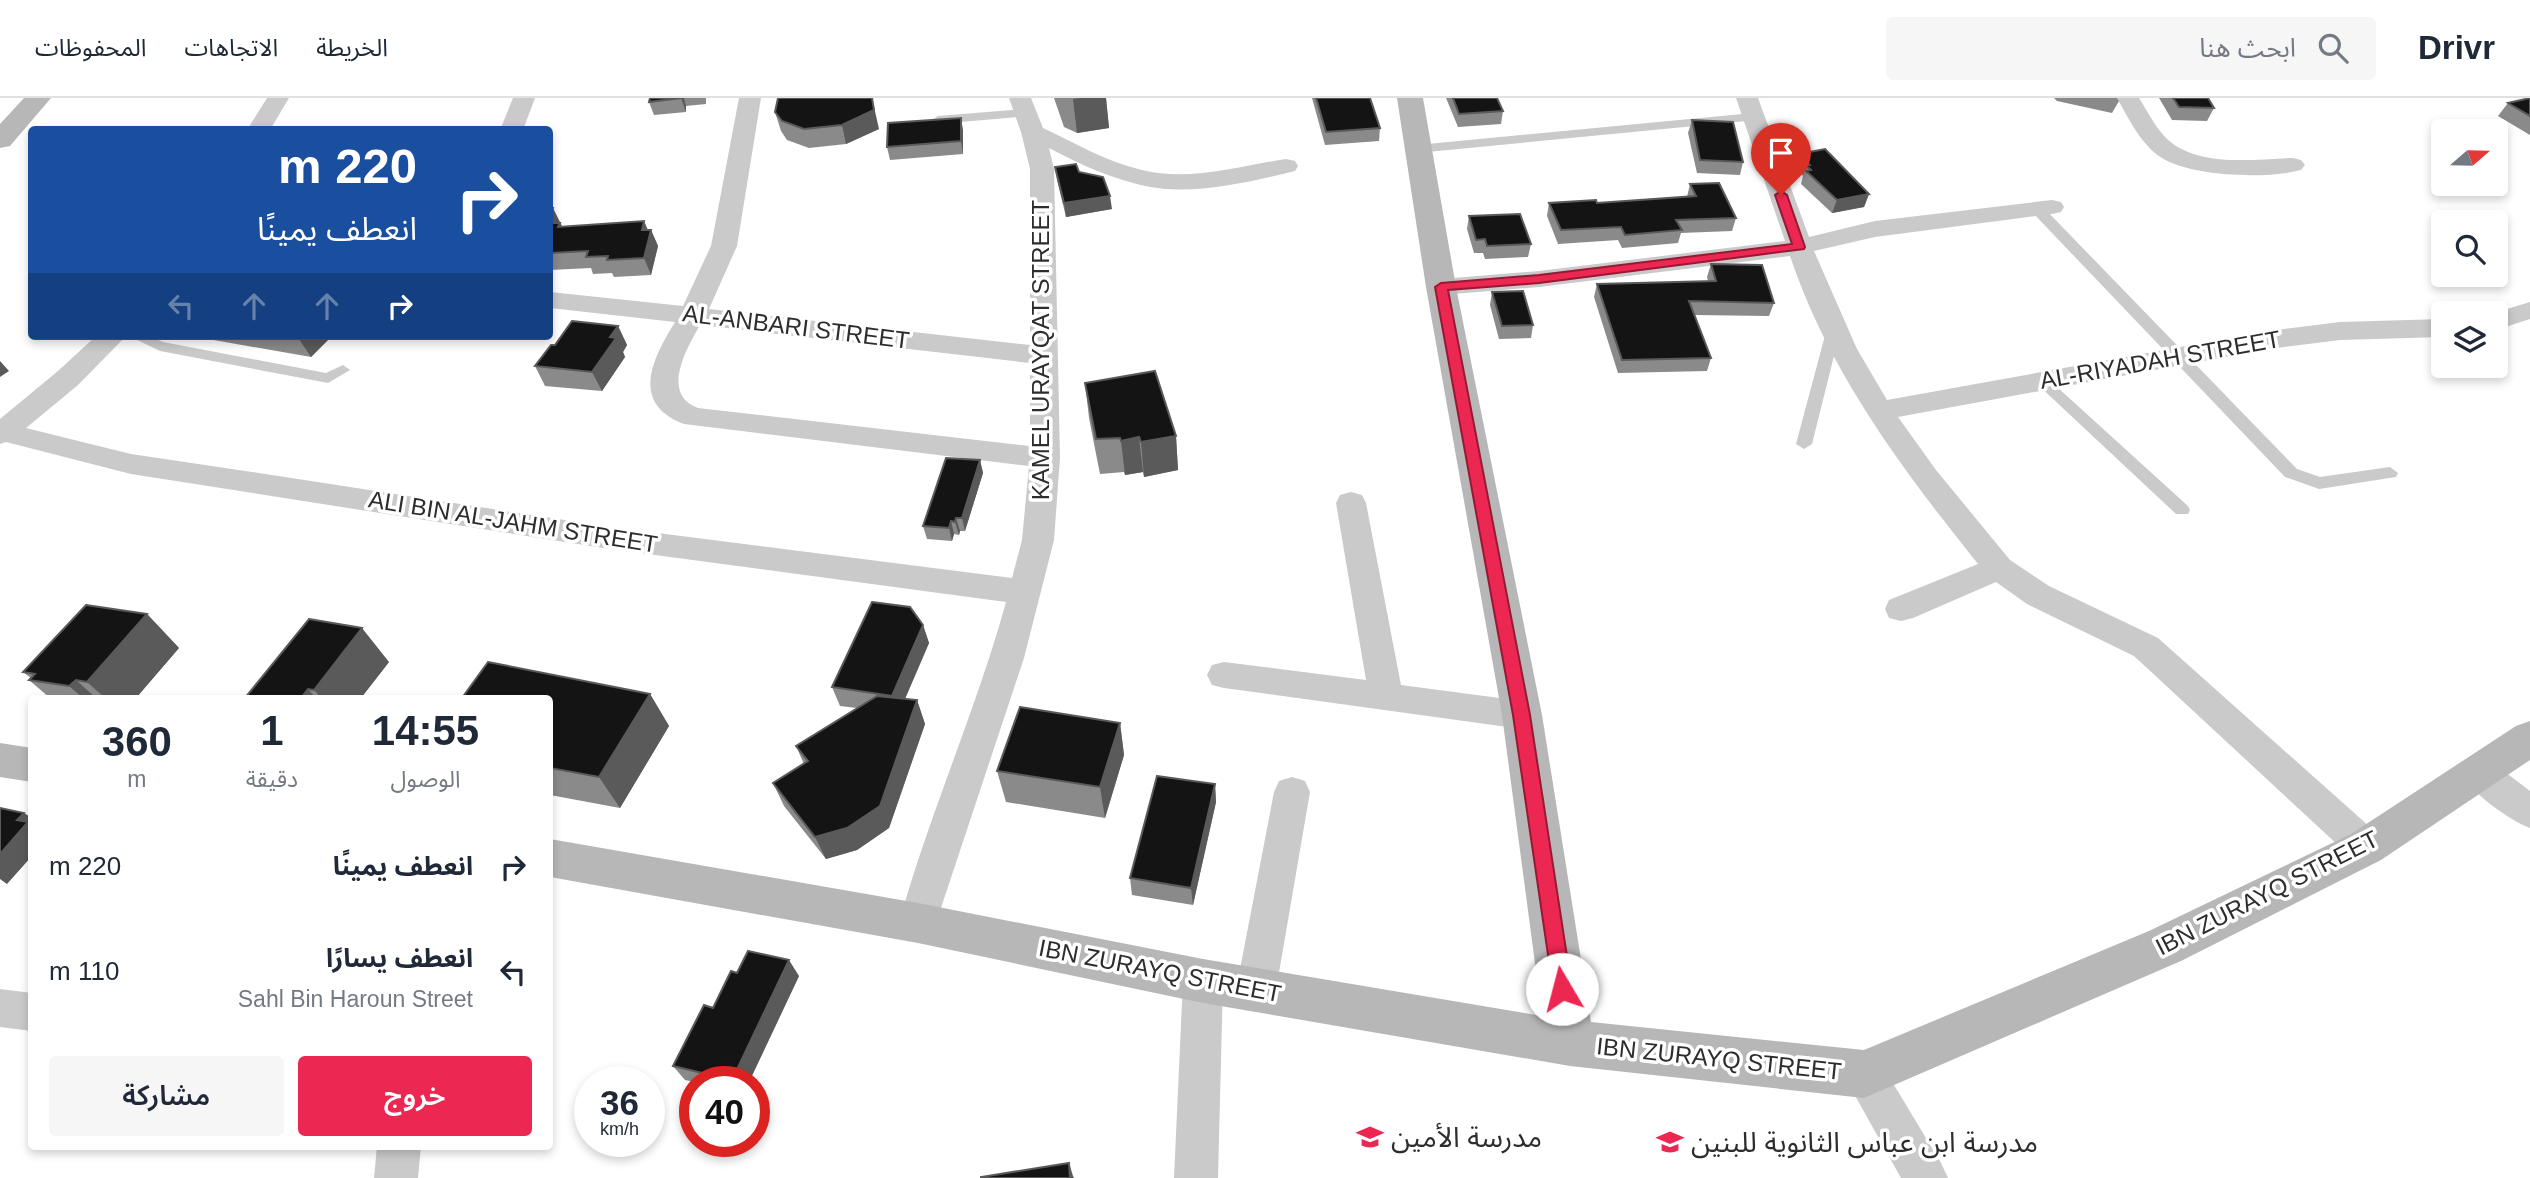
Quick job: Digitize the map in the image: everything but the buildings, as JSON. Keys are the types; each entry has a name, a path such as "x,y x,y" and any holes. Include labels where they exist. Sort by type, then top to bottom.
{"street":[{"path":"0,140 38,98"},
{"path":"260,126 278,98"},
{"path":"513,126 524,98"},
{"path":"750,98 724,246 693,314 668,355 664,373 667,398 677,411 694,417 1045,458"},
{"path":"1410,98 1441,287 1522,715 1570,1043"},
{"path":"2128,98 2160,146 2172,153 2221,166 2292,165"},
{"path":"1750,108 1811,280 1843,349 1879,411 1925,477 1999,568 2038,595 2146,646 2366,847"},
{"path":"1026,114 1123,172 1150,180 1185,181 1286,166"},
{"name":"KAMEL URAYQAT STREET","path":"918,923 931,875 1003,670 1038,540 1045,458 1042,169 1026,114"},
{"path":"1441,287 1564,276 1799,247 1875,229 2045,208"},
{"name":"AL-ANBARI STREET","path":"553,300 1043,355"},
{"path":"2508,318 2530,310"},
{"name":"AL-RIYADAH STREET","path":"1879,411 2179,355 2340,331 2431,328"},
{"path":"2,433 68,378 108,340"},
{"name":"ALI BIN AL-JAHM STREET","path":"2,433 131,464 238,481 610,538 1025,592"},
{"path":"1351,503 1386,696"},
{"path":"1901,609 1999,568"},
{"path":"1224,675 1522,715"},
{"name":"IBN ZURAYQ STREET","path":"553,859 918,923 1203,981 1570,1043 1864,1074 2165,946 2366,847 2530,738"},
{"path":"0,760 28,764"},
{"path":"2479,773 2530,811"},
{"path":"1256,990 1292,792"},
{"path":"1196,1178 1203,981"},
{"path":"0,1008 28,1012"},
{"path":"1864,1074 1926,1178"},
{"path":"396,1178 399,1150"}],"lane":[{"path":"1417,149 1750,108"},
{"path":"927,121 1026,114"},
{"path":"2045,208 2291,473 2319,483 2390,473"},
{"path":"1804,444 1834,328"},
{"path":"146,340 160,346 328,377 342,370"},
{"path":"2041,380 2182,510"}],"place":[{"name":"مدرسة الأمين","path":"1370,1137"},
{"name":"مدرسة ابن عباس الثانوية للبنين","path":"1670,1142"}],"route":[{"path":"1562,989 1522,715 1441,287 1539,279 1799,247 1781,195"}]}
